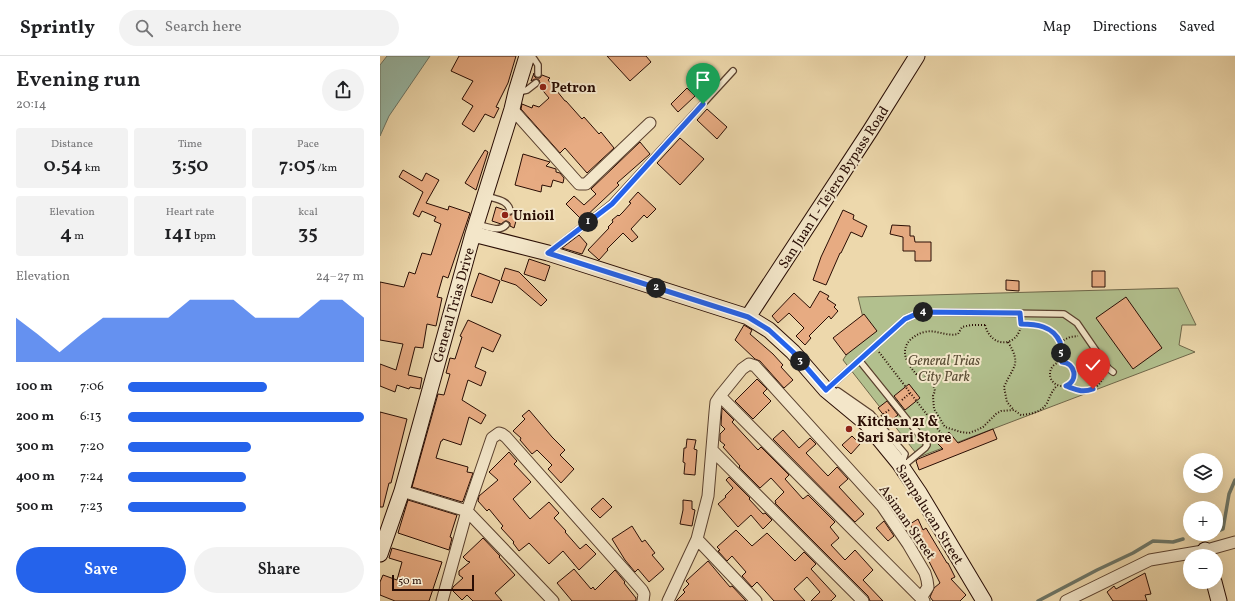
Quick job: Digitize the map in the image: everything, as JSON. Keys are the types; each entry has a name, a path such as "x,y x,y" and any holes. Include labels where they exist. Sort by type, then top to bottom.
{"street":[{"name":"General Trias Drive","path":"380,554 402,491 475,229 527,56"},
{"name":"San Juan I - Tejero Bypass Road","path":"748,317 866,137 917,56"},
{"path":"512,109 582,185 586,184 650,123"},
{"name":"Sampalucan Street","path":"475,229 498,235 548,253 748,317 769,330 867,424 902,467 920,494 984,601"},
{"name":"Asiman Street","path":"720,396 742,368 749,364 756,366 882,506 925,572 928,587 922,600"},
{"path":"668,601 697,539 708,496 715,407 720,396 922,600"},
{"path":"442,601 467,511 492,438 499,433 502,434 642,590 644,594 643,601"},
{"path":"712,450 863,601"},
{"path":"402,491 467,511 553,601"},
{"path":"697,539 756,601"},
{"path":"1217,549 1235,542"},
{"path":"1066,601 1150,560 1183,556"},
{"path":"1216,589 1219,601"}],"lane":[{"path":"532,56 538,65 538,74"},
{"path":"548,253 612,204 734,71"},
{"path":"516,92 527,90 536,83"},
{"path":"485,196 507,203 510,212"},
{"path":"498,235 506,225"},
{"path":"828,388 905,319 921,312 1064,314 1077,323 1111,370"},
{"path":"859,360 927,445 902,467"}],"path":[{"path":"985,313 985,325 989,336 993,340 1003,343 1008,342 1017,335 1021,324 1020,313"},
{"path":"1021,324 1035,324 1042,326 1054,335 1060,342 1062,362"},
{"path":"985,325 971,325 962,327 958,334 951,336 933,331 916,335 906,344 904,353 911,368 916,374 923,374 932,382 935,391 932,396 934,409 945,427 969,433 983,427 1001,411 1014,410"},
{"path":"1060,342 1070,337 1086,335"},
{"path":"1008,342 1013,349 1016,362 1015,368 1004,387 1007,402 1014,410 1021,416 1034,413 1042,409 1057,386"},
{"path":"874,346 944,437"},
{"path":"1066,386 1073,379 1074,371 1069,364 1062,362 1054,364 1049,372 1051,380 1057,386 1066,386 1085,392 1093,389 1111,370"}],"green space":[{"name":"General Trias City Park","path":"1178,288 1196,325 1182,325 1179,345 1195,352 919,457 843,360 865,326 858,297"}],"shaded area":[{"path":"387,56 430,56 389,116 380,136 380,65"}],"building":[{"path":"459,56 516,56 508,83 496,107 499,108 494,118 485,114 474,132 462,124 473,106 462,99 473,81 451,71"},
{"path":"607,56 646,56 651,62 630,81"},
{"path":"534,73 536,78 540,78 542,75 550,78 548,80 565,101 582,119 584,117 599,134 601,132 614,148 587,173 565,148 560,153 521,109 522,104 532,108 533,105 539,107 549,98 539,86 539,80 535,79 531,81"},
{"path":"687,88 695,96 678,112 671,104"},
{"path":"707,109 727,127 717,139 697,120"},
{"path":"680,138 704,159 680,185 657,163"},
{"path":"640,142 650,154 617,183 619,185 582,220 566,204 574,196 584,205 596,194 591,189"},
{"path":"485,150 488,152 476,190 465,183"},
{"path":"523,154 550,162 546,166 556,169 556,172 560,173 564,178 563,183 553,180 551,187 542,185 541,192 515,185"},
{"path":"403,170 422,181 426,173 439,180 426,203 448,210 449,206 470,213 448,278 443,276 437,297 442,298 436,326 427,324 423,348 415,347 408,375 422,378 420,389 410,387 409,389 397,385 395,392 380,386 380,364 396,370 403,344 380,340 380,282 404,287 409,272 415,274 422,253 431,255 441,224 434,221 436,217 422,211 419,217 413,214 423,192 399,177"},
{"path":"638,192 656,209 647,218 644,215 631,229 638,237 632,242 623,233 607,249 608,250 599,260 588,250 609,228 608,227 613,222 612,220 618,215 619,216 631,203 629,202"},
{"path":"496,207 505,210 508,215 514,213 518,214 514,228 510,226 510,223 507,221 501,224 492,221"},
{"path":"843,210 854,215 853,219 867,226 862,237 851,232 826,285 813,280 821,257"},
{"path":"892,225 910,226 910,236 914,236 915,242 931,242 931,261 915,261 915,251 903,251 903,237 890,234"},
{"path":"579,235 587,244 582,254 562,248"},
{"path":"529,259 550,266 545,281 524,274"},
{"path":"505,268 519,272 547,300 541,306 516,285 501,280"},
{"path":"1092,271 1105,271 1105,287 1092,287"},
{"path":"479,273 500,281 492,303 471,296"},
{"path":"1006,280 1019,281 1019,291 1006,290"},
{"path":"820,291 829,296 827,299 836,305 834,307 838,311 831,319 829,316 809,336 811,338 805,345 796,336 804,328 789,313 778,323 772,316 794,293 810,308"},
{"path":"1126,297 1162,348 1133,369 1096,318"},
{"path":"864,314 877,331 846,355 833,338"},
{"path":"468,320 501,335 493,352 482,347 475,367 486,372 481,386 468,380 462,400 486,415 481,424 469,417 461,445 443,439 436,458 468,467 467,472 473,473 462,502 412,487 438,394 444,395 450,374 446,373 450,358 455,359 462,337 460,336"},
{"path":"744,325 752,330 750,334 773,354 783,365 781,367 793,380 784,388 760,361 755,359 735,340"},
{"path":"757,379 767,389 763,393 771,401 753,419 735,401"},
{"path":"909,384 920,398 905,410 894,396"},
{"path":"887,401 898,415 889,422 878,408"},
{"path":"722,408 734,420 732,422 758,450 761,447 789,475 785,479 803,499 808,495 835,522 830,527 839,538 831,545 845,560 855,550 873,570 863,580 883,601 870,601 868,596 775,503 775,501 784,492 771,478 760,488 739,467 740,466 723,447 725,445 720,441 720,434 725,429 721,425"},
{"path":"529,410 565,450 560,455 574,469 561,483 548,469 552,465 537,450 532,454 520,440 521,438 513,431 525,419 522,416"},
{"path":"380,412 407,419 391,483 389,483 383,507 380,507"},
{"path":"993,429 997,439 919,470 916,461 943,449 937,443 949,432 958,443"},
{"path":"783,430 799,448 810,438 816,444 806,453 828,476 837,467 848,479 839,487 864,514 855,522 773,439"},
{"path":"852,436 860,444 851,454 842,445"},
{"path":"687,439 696,440 694,449 697,450 695,475 684,474 684,448 686,448"},
{"path":"509,452 517,461 514,464 531,482 513,499 530,519 549,502 559,513 554,518 580,549 586,544 596,554 579,570 563,551 549,564 529,543 519,551 513,543 514,542 501,528 503,526 489,509 487,511 478,501 479,496 498,480 489,472"},
{"path":"729,477 750,498 749,499 763,514 765,513 772,520 763,529 751,515 738,527 718,504 733,488 726,480"},
{"path":"603,498 612,507 600,518 591,509"},
{"path":"408,500 457,515 450,537 452,538 449,550 398,533"},
{"path":"683,500 692,501 692,509 695,510 692,526 680,524 683,510"},
{"path":"918,519 923,530 926,528 948,563 955,577 951,579 966,595 960,601 933,601 930,597 934,588 940,583 910,524"},
{"path":"884,521 894,536 888,541 876,528"},
{"path":"632,526 642,542 645,540 655,553 652,555 664,569 649,582 638,569 635,572 625,560 612,539"},
{"path":"736,530 752,546 767,533 795,561 804,552 816,564 811,569 836,596 831,601 811,601 820,592 807,577 794,589 805,601 774,601 757,582 752,587 742,576 746,572 732,556 727,561 718,551 720,550 717,547"},
{"path":"483,538 515,575 495,593 502,601 473,601 467,595 462,600 452,590 453,587 463,578 459,575 459,571 470,562 463,557"},
{"path":"392,548 442,562 429,601 395,601 380,595 380,582 383,575 397,580 402,562 389,558"},
{"path":"708,561 730,587 732,586 746,601 676,601 685,592 683,590 689,584 686,581"},
{"path":"574,569 591,589 593,587 595,590 615,570 636,598 636,601 572,601 557,583"},
{"path":"1145,573 1151,594 1145,595 1147,601 1113,601 1107,592 1114,586 1116,589"}],"waterway":[{"path":"1223,529 1229,494 1235,480"},
{"path":"1038,601 1133,553 1153,541 1173,542 1183,539"}],"place":[{"name":"Petron","path":"543,87"},
{"name":"Unioil","path":"505,215"},
{"name":"Kitchen 21 & Sari Sari Store","path":"849,429"}],"route":[{"path":"703,104 612,204 548,253 748,317 769,330 793,352 826,390 905,319 921,312 1020,313 1021,324 1035,324 1042,326 1049,330 1060,342 1062,362 1069,364 1074,371 1073,379 1066,386 1085,392 1093,389"}]}
